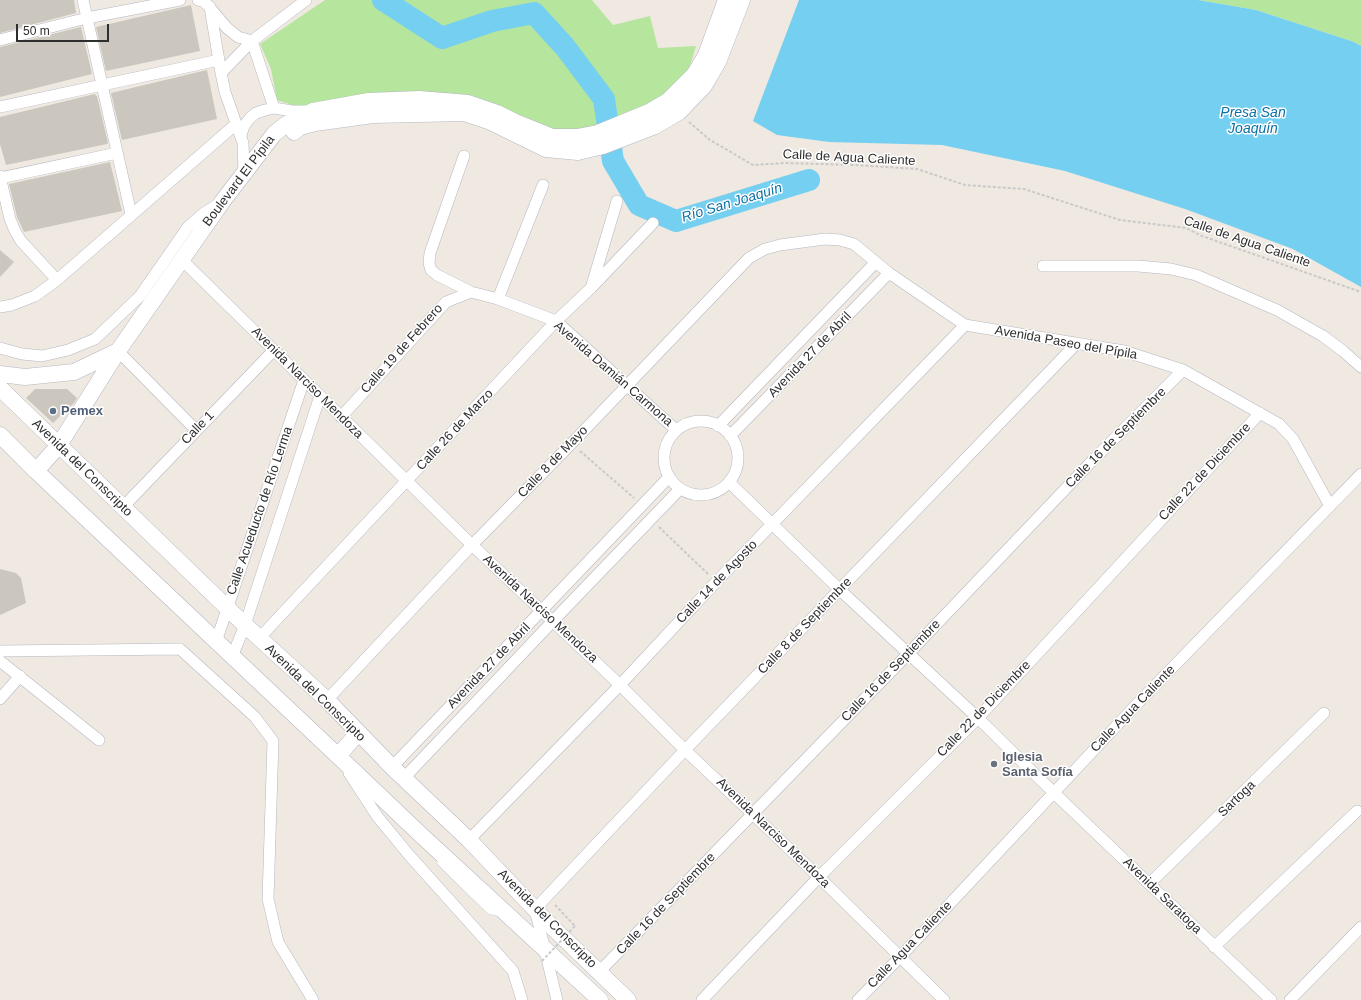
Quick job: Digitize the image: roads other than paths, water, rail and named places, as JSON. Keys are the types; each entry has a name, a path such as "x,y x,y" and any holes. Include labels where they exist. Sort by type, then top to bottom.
{"street":[{"path":"84,0 131,214"},
{"path":"0,40 87,18 180,0"},
{"path":"198,0 210,7 232,33 238,37 252,41"},
{"path":"221,73 252,41 306,0"},
{"name":"Boulevard El Pípila","path":"618,133 668,101 694,75 706,55 726,0"},
{"name":"Boulevard El Pípila","path":"184,262 222,202 287,136 300,127 315,123 373,115 464,112 491,122 546,149 578,152 600,140 618,133 655,126 680,112 704,86 718,62 742,0"},
{"path":"210,7 225,92 243,143 248,174"},
{"path":"252,41 274,108"},
{"path":"0,107 219,60"},
{"name":"Boulevard El Pípila","path":"36,471 60,445 118,351 229,204 274,134 286,125 313,111 369,101 419,99 468,103 497,112 515,122 552,136 600,140"},
{"path":"240,135 244,126 256,113 274,108 292,111 313,111"},
{"path":"0,307 12,305 36,296 57,280 236,124"},
{"path":"57,280 15,231 10,219 0,177 117,153"},
{"name":"Avenida Damián Carmona","path":"464,156 430,253 429,263 431,270 437,275 471,292 498,299 556,321 676,430"},
{"path":"498,299 543,185"},
{"path":"591,288 617,201"},
{"path":"0,348 22,354 42,356 68,350 95,339 140,296 188,227 204,213 222,202"},
{"name":"Calle 26 de Marzo","path":"260,639 556,321 591,288 653,223"},
{"name":"Avenida Paseo del Pípila","path":"791,243 825,239 840,240 854,244 889,273 965,325 1124,351 1183,370 1279,424 1292,439 1330,506"},
{"name":"Calle 8 de Mayo","path":"327,700 472,546 749,258 765,249 791,243"},
{"name":"Avenida Narciso Mendoza","path":"184,262 472,546 553,621 685,750 819,876 944,1000"},
{"name":"Avenida 27 de Abril","path":"718,426 876,262"},
{"path":"1043,266 1138,266 1171,269 1196,275 1277,310 1323,336 1361,367"},
{"name":"Avenida 27 de Abril","path":"730,436 889,273"},
{"name":"Calle 19 de Febrero","path":"341,417 446,302 471,292"},
{"name":"Calle 14 de Agosto","path":"470,840 620,685 716,582 965,325"},
{"name":"Calle 8 de Septiembre","path":"535,909 685,750 1077,343"},
{"name":"Calle 1","path":"123,507 274,350"},
{"path":"0,374 25,377 74,372 118,351 196,430"},
{"name":"Calle 16 de Septiembre","path":"599,972 754,814 1092,461 1183,370"},
{"name":"Calle Acueducto de Río Lerma","path":"216,642 304,380"},
{"name":"Avenida del Conscripto","path":"0,388 244,625 327,700 392,767 470,840 535,909 628,1000"},
{"name":"Calle Acueducto de Río Lerma","path":"232,657 320,396"},
{"name":"Calle 22 de Diciembre","path":"702,1000 819,876 978,718 1260,413"},
{"path":"696,421 708,422 718,426 730,436 736,447 737,459 735,471 730,482 719,490 706,495 693,494 680,489 669,477 664,465 664,452 668,440 676,430 686,424 696,421"},
{"name":"Avenida del Conscripto","path":"0,435 216,642 338,756 423,841 506,915 544,956 600,1000"},
{"name":"Calle Agua Caliente","path":"858,1000 900,957 1053,792 1361,474"},
{"name":"Avenida 27 de Abril","path":"392,767 669,477"},
{"path":"730,482 840,590 978,718 1053,792"},
{"name":"Avenida 27 de Abril","path":"404,778 680,489"},
{"path":"0,651 180,649 255,717 273,741 268,899 278,942 313,1000"},
{"path":"0,661 99,740"},
{"path":"0,699 20,676"},
{"name":"Sartoga","path":"1149,884 1324,714"},
{"path":"358,733 338,756 377,816 409,855 512,971 522,1000"},
{"name":"Avenida Saratoga","path":"1053,792 1270,1000"},
{"path":"1214,947 1357,811"},
{"path":"535,909 544,956 557,1000"},
{"path":"1290,1000 1361,927"}],"lane":[{"path":"434,857 489,910 506,915"}],"water":[{"name":"Presa San Joaquín","path":"799,0 1198,0 1256,10 1354,42 1361,46 1361,287 1293,249 1185,209 1065,171 942,145 829,142 777,135 753,121"}],"waterway":[{"name":"Río San Joaquín","path":"383,0 442,38 492,21 534,13 565,47 604,99 613,161 639,205 676,221 809,180"}],"place":[{"name":"Pemex","path":"53,411"},
{"name":"Iglesia Santa Sofía","path":"994,764"}]}
